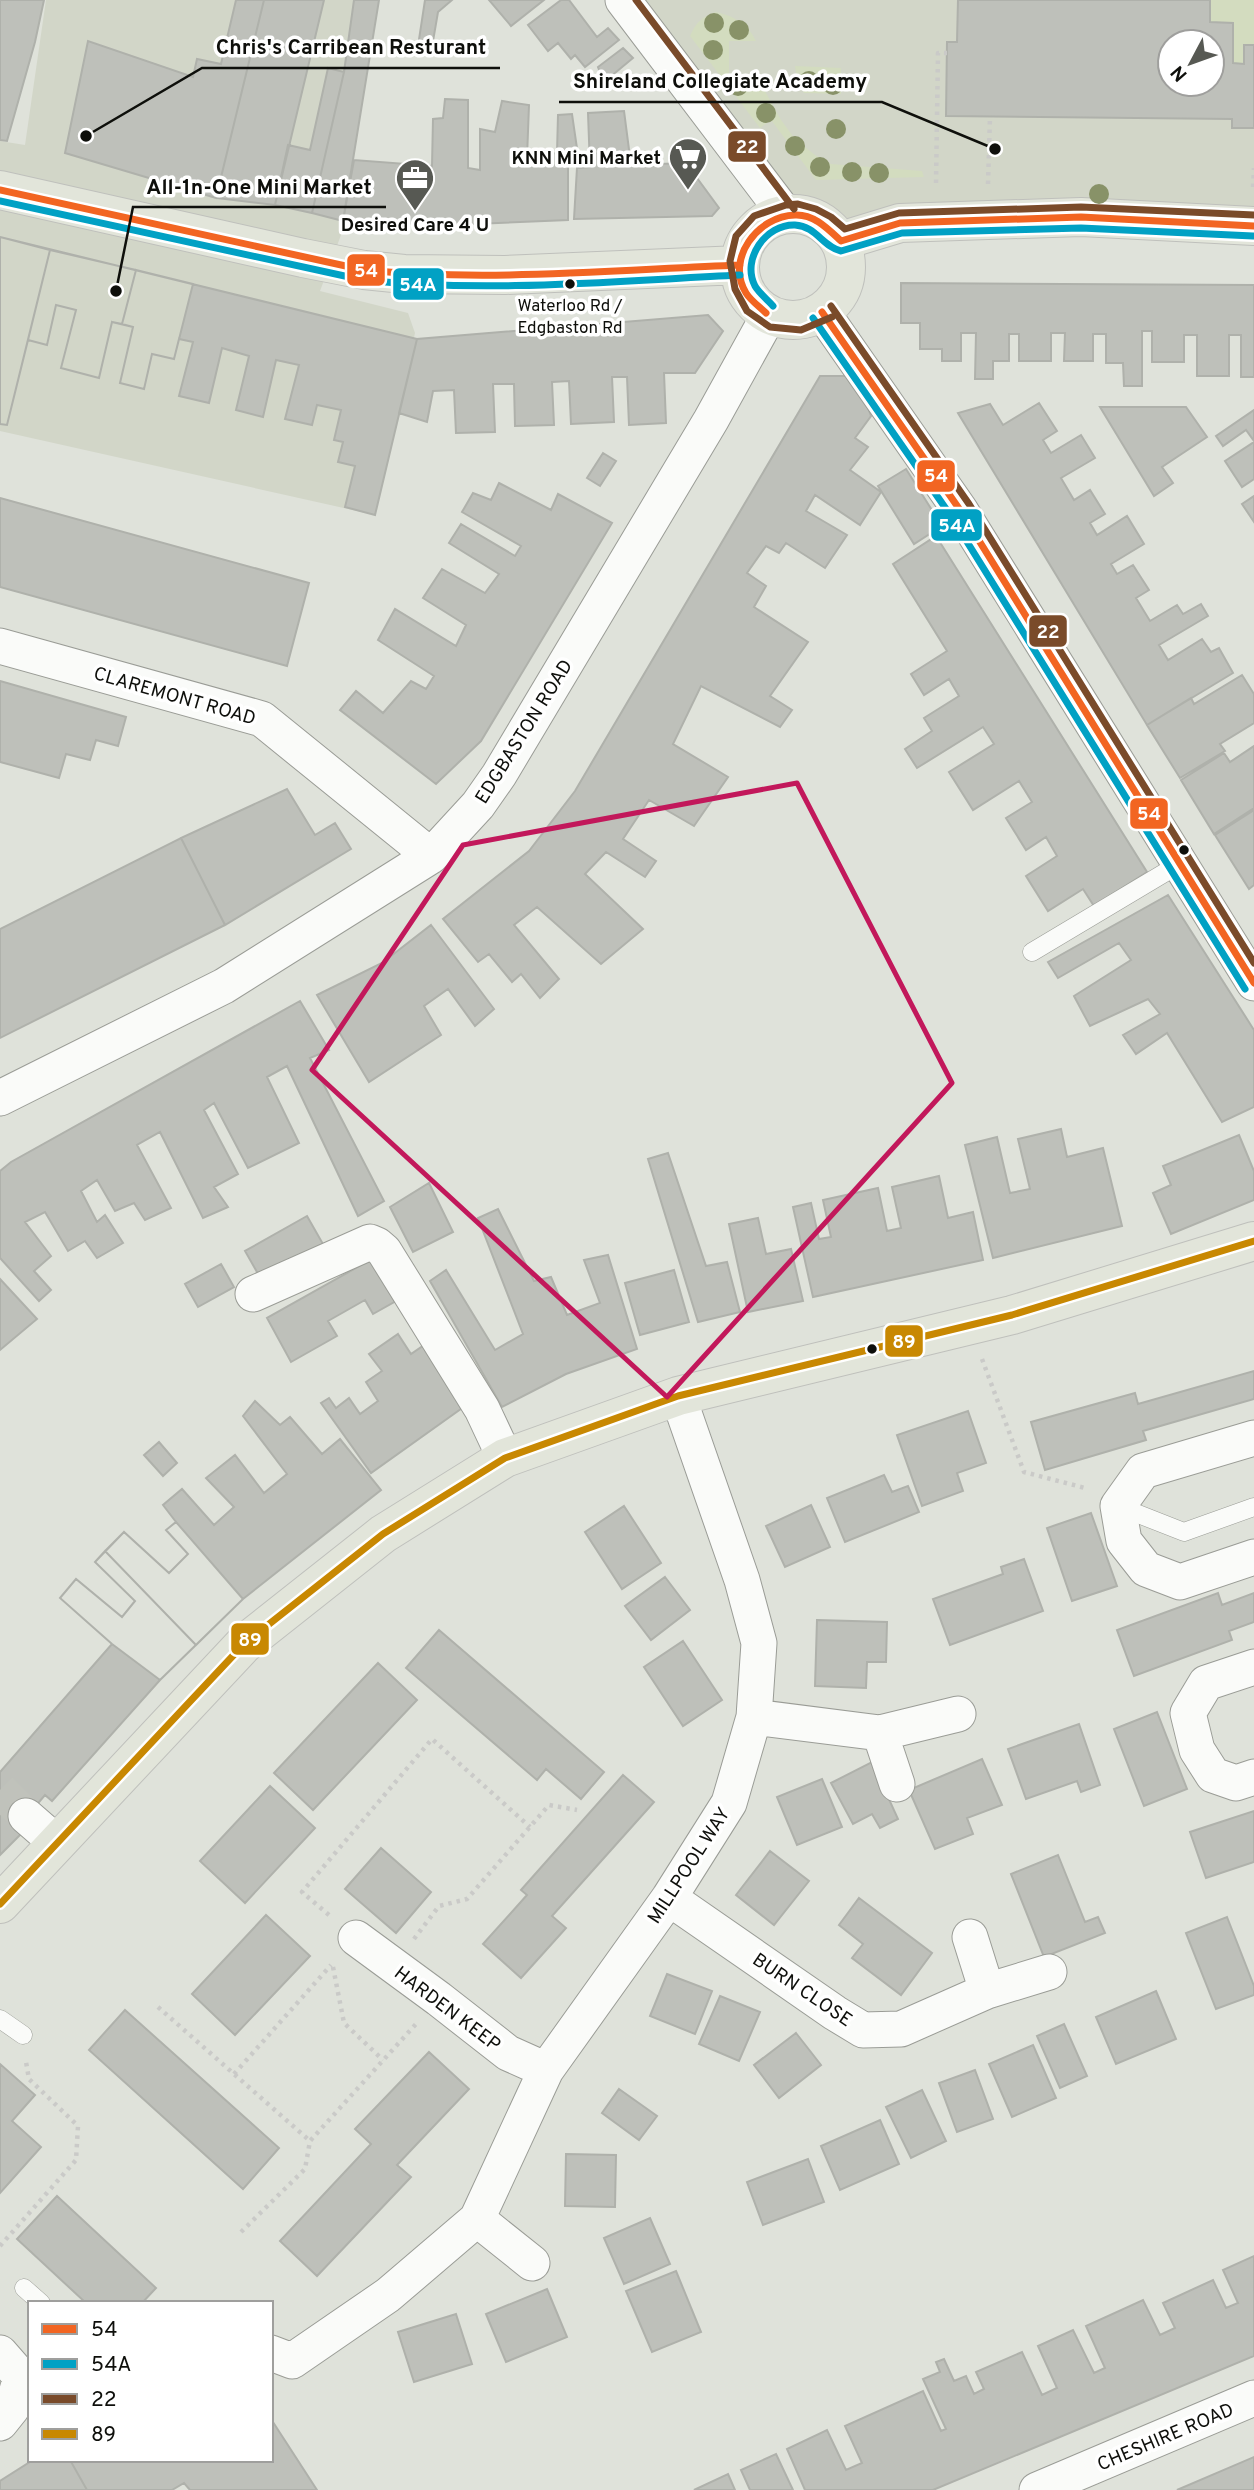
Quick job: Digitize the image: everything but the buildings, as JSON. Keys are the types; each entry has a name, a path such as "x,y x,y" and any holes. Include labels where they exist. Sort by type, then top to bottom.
{"main road":[{"path":"0,190 364,270 404,274 505,275 740,265"},
{"path":"786,215 806,216 821,222 841,241 846,261 844,280 837,296 822,312 807,319 779,319 769,315 758,307 741,280 743,248 755,230 772,219 786,215"},
{"path":"841,241 900,223 1068,217 1254,226"},
{"path":"0,1904 244,1644 383,1534 505,1458 678,1396 1012,1315 1254,1241"}],"street":[{"path":"623,0 786,215"},
{"path":"822,312 960,510 1254,983"},
{"name":"EDGBASTON ROAD","path":"0,1098 224,986 430,856 478,805 499,775 711,420 769,315"},
{"name":"CLAREMONT ROAD","path":"0,646 262,719 430,856"},
{"path":"253,1294 370,1242 377,1245 384,1251 482,1409 505,1458"},
{"name":"MILLPOOL WAY","path":"273,2354 292,2361 388,2295 477,2219 546,2070 669,1898 729,1803 754,1717 759,1643 742,1580 678,1396"},
{"path":"1254,1438 1143,1471 1121,1502 1125,1541 1146,1569 1180,1582 1254,1558"},
{"path":"1254,1667 1206,1683 1188,1713 1196,1750 1213,1775 1236,1783 1254,1777"},
{"path":"754,1717 880,1733 958,1714"},
{"path":"880,1733 897,1784"},
{"path":"26,1816 57,1843"},
{"name":"BURN CLOSE","path":"669,1898 863,2030 901,2029 986,1991 1049,1972"},
{"path":"970,1937 986,1991"},
{"name":"HARDEN KEEP","path":"356,1938 439,1998 508,2053 546,2070"},
{"path":"477,2219 532,2263"},
{"path":"0,2423 12,2408 17,2368"},
{"name":"CHESHIRE ROAD","path":"1037,2490 1254,2398"}],"lane":[{"path":"1032,952 1181,863"},
{"path":"1121,1502 1184,1532 1254,1507"},
{"path":"0,2019 23,2035"},
{"path":"24,2288 39,2301"}],"path":[{"path":"936,185 938,53 947,53"},
{"path":"988,185 990,117"},
{"path":"1253,187 1254,168"},
{"path":"969,1325 1024,1472 1121,1502"},
{"path":"356,1938 302,1892 432,1739 530,1827"},
{"path":"394,1966 439,1906 467,1899 549,1805 577,1810"},
{"path":"234,2074 332,1964 344,2023 383,2060"},
{"path":"241,2232 305,2169 310,2141 439,1998"},
{"path":"158,2007 310,2141"},
{"path":"0,2246 76,2160 78,2126 29,2079 23,2035"}],"highlighted area":[{"path":"797,783 952,1083 667,1397 312,1070 463,845"}],"shaded area":[{"path":"46,0 379,0 341,235 320,291 408,313 415,333 375,515 0,431 0,141 25,145"},
{"path":"623,0 1254,0 1254,226 831,230 821,222 798,215"}],"green space":[{"path":"1210,0 1254,0 1254,45 1244,45 1244,64 1233,63 1226,51 1226,28 1213,28 1210,22"},
{"path":"716,12 740,22 756,41 729,41 729,75 756,75 795,139 815,155 831,164 922,171 924,177 816,180 771,120 760,128 690,36 700,21"},
{"path":"795,66 841,68 841,94 804,93 797,81"}],"tunnel":[{"path":"0,1790 26,1816"}],"transit line":[{"name":"22","path":"636,0 794,209"},
{"name":"54","path":"0,190 364,270 505,275 740,265"},
{"name":"54A","path":"0,201 363,280 504,286 740,275"},
{"name":"22","path":"832,317 801,330 770,327 747,311 735,289 730,261 736,236 754,216 786,205 798,204 816,209 845,229 899,213 1081,207 1254,215"},
{"name":"54","path":"766,313 746,293 740,267 743,254 758,231 781,217 808,217 820,223 841,241 900,223 1081,217 1254,226"},
{"name":"54A","path":"773,306 755,286 751,265 759,245 775,230 784,226 795,225 809,229 841,251 902,233 1081,228 1253,236"},
{"name":"22","path":"831,306 969,504 1254,963"},
{"name":"54","path":"822,312 960,510 1254,983"},
{"name":"54A","path":"813,318 951,516 1245,989"},
{"name":"89","path":"0,1904 244,1644 383,1534 505,1458 678,1396 1012,1315 1254,1241"}],"place":[{"name":"Chris's Carribean Resturant","path":"86,136"},
{"name":"Shireland Collegiate Academy","path":"995,149"},
{"name":"KNN Mini Market","path":"688,191"},
{"name":"Desired Care 4 U","path":"415,212"},
{"name":"Waterloo Rd / Edgbaston Rd","path":"570,284"},
{"name":"All-1n-One Mini Market","path":"116,291"}]}
